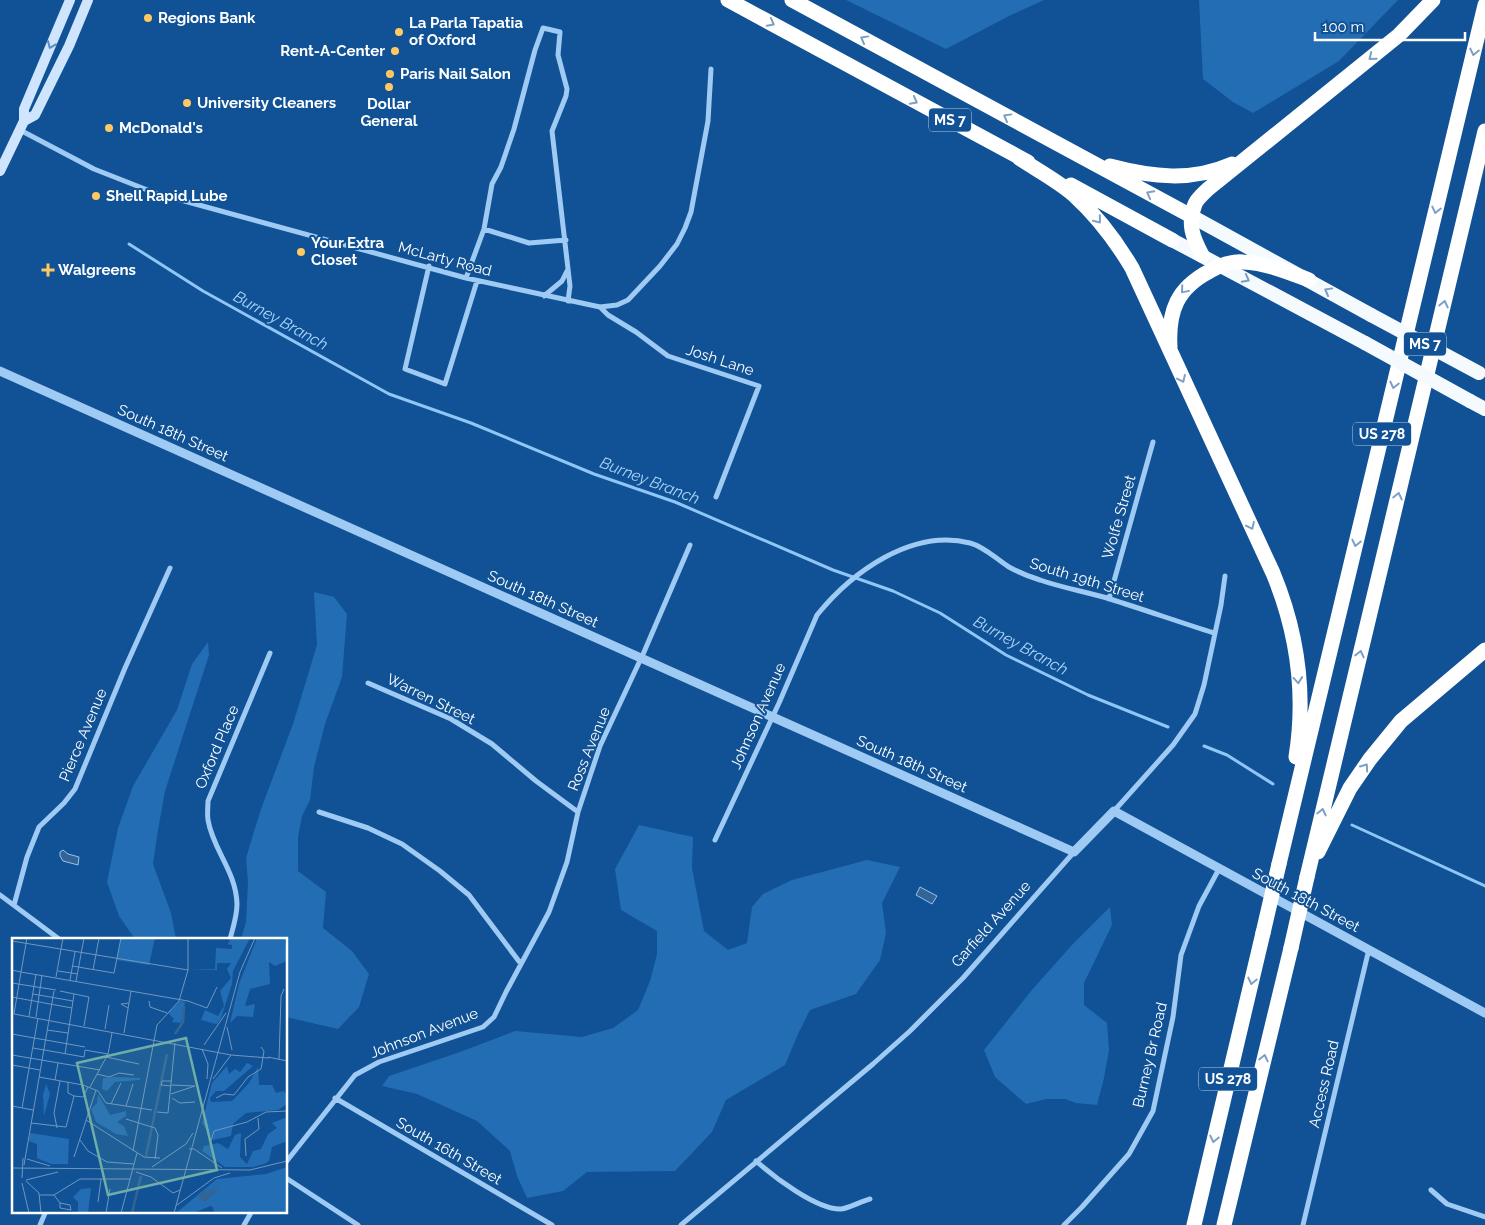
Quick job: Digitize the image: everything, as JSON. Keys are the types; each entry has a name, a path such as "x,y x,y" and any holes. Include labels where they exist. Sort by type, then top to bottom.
{"highway":[{"name":"MS 7","path":"728,0 1485,409"},
{"name":"MS 7","path":"792,0 1482,375"},
{"path":"1202,256 1192,236 1192,217 1195,203 1208,189 1242,160 1399,35 1433,0"},
{"name":"US 278","path":"1194,1225 1485,5"},
{"name":"US 278","path":"1224,1225 1485,131"},
{"path":"1019,158 1073,194 1093,214 1117,243 1132,268 1283,597 1295,646 1301,710 1294,767 1291,817"},
{"path":"1086,160 1124,170 1180,177 1221,169 1242,160"},
{"path":"1170,352 1169,328 1178,297 1191,282 1220,265 1241,261 1254,263 1276,267 1309,280"},
{"path":"1307,874 1350,788 1370,759 1401,721 1485,650"}],"main road":[{"path":"0,171 22,126 24,109 70,0"},
{"path":"22,126 35,115 69,46 88,0"}],"street":[{"path":"466,278 484,229 492,184 501,167 514,129 542,28 560,32 558,55 567,90 552,131 566,240 570,286 568,301"},
{"name":"McLarty Road","path":"22,126 94,169 155,193 347,247 429,266 477,281 600,307 617,305 628,300 660,266 685,228 691,212 708,121 711,69"},
{"path":"484,229 529,243 566,240"},
{"path":"429,266 405,369 445,384 477,281"},
{"path":"544,296 562,281 568,271"},
{"name":"Josh Lane","path":"600,307 608,315 636,332 668,356 759,386 716,498"},
{"name":"South 18th Street","path":"0,371 1074,852"},
{"name":"Wolfe Street","path":"1109,599 1153,442"},
{"name":"South 19th Street","path":"827,603 863,570 882,558 922,542 948,540 972,543 990,552 1010,568 1038,580 1109,599 1214,633"},
{"name":"Ross Avenue","path":"521,964 549,912 567,862 578,812 600,746 642,658 690,545"},
{"name":"Pierce Avenue","path":"14,905 27,857 39,827 64,803 75,788 170,568"},
{"name":"Garfield Avenue","path":"681,1225 910,1031 963,978 1074,852 1114,811 1179,738 1195,714 1204,685 1221,605 1225,576"},
{"name":"Johnson Avenue","path":"715,840 817,614 827,603"},
{"name":"Oxford Place","path":"230,938 237,905 234,886 228,866 211,831 208,818 208,801 270,653"},
{"name":"Warren Street","path":"368,683 447,718 492,744 536,781 578,812"},
{"name":"South 18th Street","path":"1114,811 1485,1013"},
{"path":"319,812 368,828 402,844 440,871 468,895 521,964"},
{"name":"Burney Br Road","path":"1064,1225 1129,1154 1153,1110 1173,1017 1181,955 1198,906 1219,869"},
{"path":"0,895 58,938"},
{"name":"Access Road","path":"1303,1225 1369,949"},
{"name":"Johnson Avenue","path":"288,1154 355,1075 378,1062 483,1027 494,1017 521,964"},
{"name":"South 16th Street","path":"335,1098 552,1225"},
{"path":"756,1162 775,1178 798,1193 833,1209 843,1210 858,1202 870,1199"},
{"path":"288,1179 358,1225"},
{"path":"1431,1190 1447,1204 1485,1217"},
{"path":"40,1225 46,1212"},
{"path":"244,1225 251,1212"}],"shaded area":[{"path":"846,0 1044,0 946,49"},
{"path":"1199,0 1398,0 1339,61 1253,113 1233,102 1203,79"},
{"path":"314,592 334,597 347,614 342,677 325,724 314,767 310,800 302,816 298,837 298,871 326,892 323,928 352,951 369,974 359,1007 338,1029 288,1017 288,938 241,938 246,922 248,882 246,858 261,809 293,724 317,645"},
{"path":"208,642 209,655 165,791 153,864 171,913 176,938 134,938 119,916 107,882 118,828 133,786 177,710 192,664"},
{"path":"639,825 693,837 692,868 704,931 728,950 747,943 752,907 763,894 792,880 867,860 900,867 882,903 886,933 880,960 856,994 810,1010 785,1065 726,1100 712,1132 675,1171 587,1172 563,1191 527,1198 517,1176 510,1151 477,1121 417,1094 382,1086 389,1076 515,1031 582,1037 613,1028 638,1010 650,981 657,954 657,931 621,910 615,869"},
{"path":"63,850 68,854 79,857 78,865 63,861 60,852"},
{"path":"920,887 937,896 932,904 916,895"},
{"path":"1110,907 1112,925 1084,983 1084,1005 1107,1023 1109,1050 1097,1105 1076,1103 1065,1099 1046,1099 1026,1104 995,1077 984,1050 1031,991 1071,946"}],"waterway":[{"name":"Burney Branch","path":"129,244 203,291 389,394 471,423 594,474 675,502 833,570 893,591 940,613 1006,655 1088,695 1168,727"},
{"name":"Burney Branch","path":"1204,746 1227,755 1273,784"},
{"name":"Burney Branch","path":"1352,825 1485,886"}],"place":[{"name":"Regions Bank","path":"148,18"},
{"name":"La Parla Tapatia of Oxford","path":"399,32"},
{"name":"Rent-A-Center","path":"395,51"},
{"name":"Paris Nail Salon","path":"390,74"},
{"name":"Dollar General","path":"389,87"},
{"name":"University Cleaners","path":"187,103"},
{"name":"McDonald's","path":"109,128"},
{"name":"Shell Rapid Lube","path":"96,196"},
{"name":"Your Extra Closet","path":"301,252"},
{"name":"Walgreens","path":"48,270"}]}
